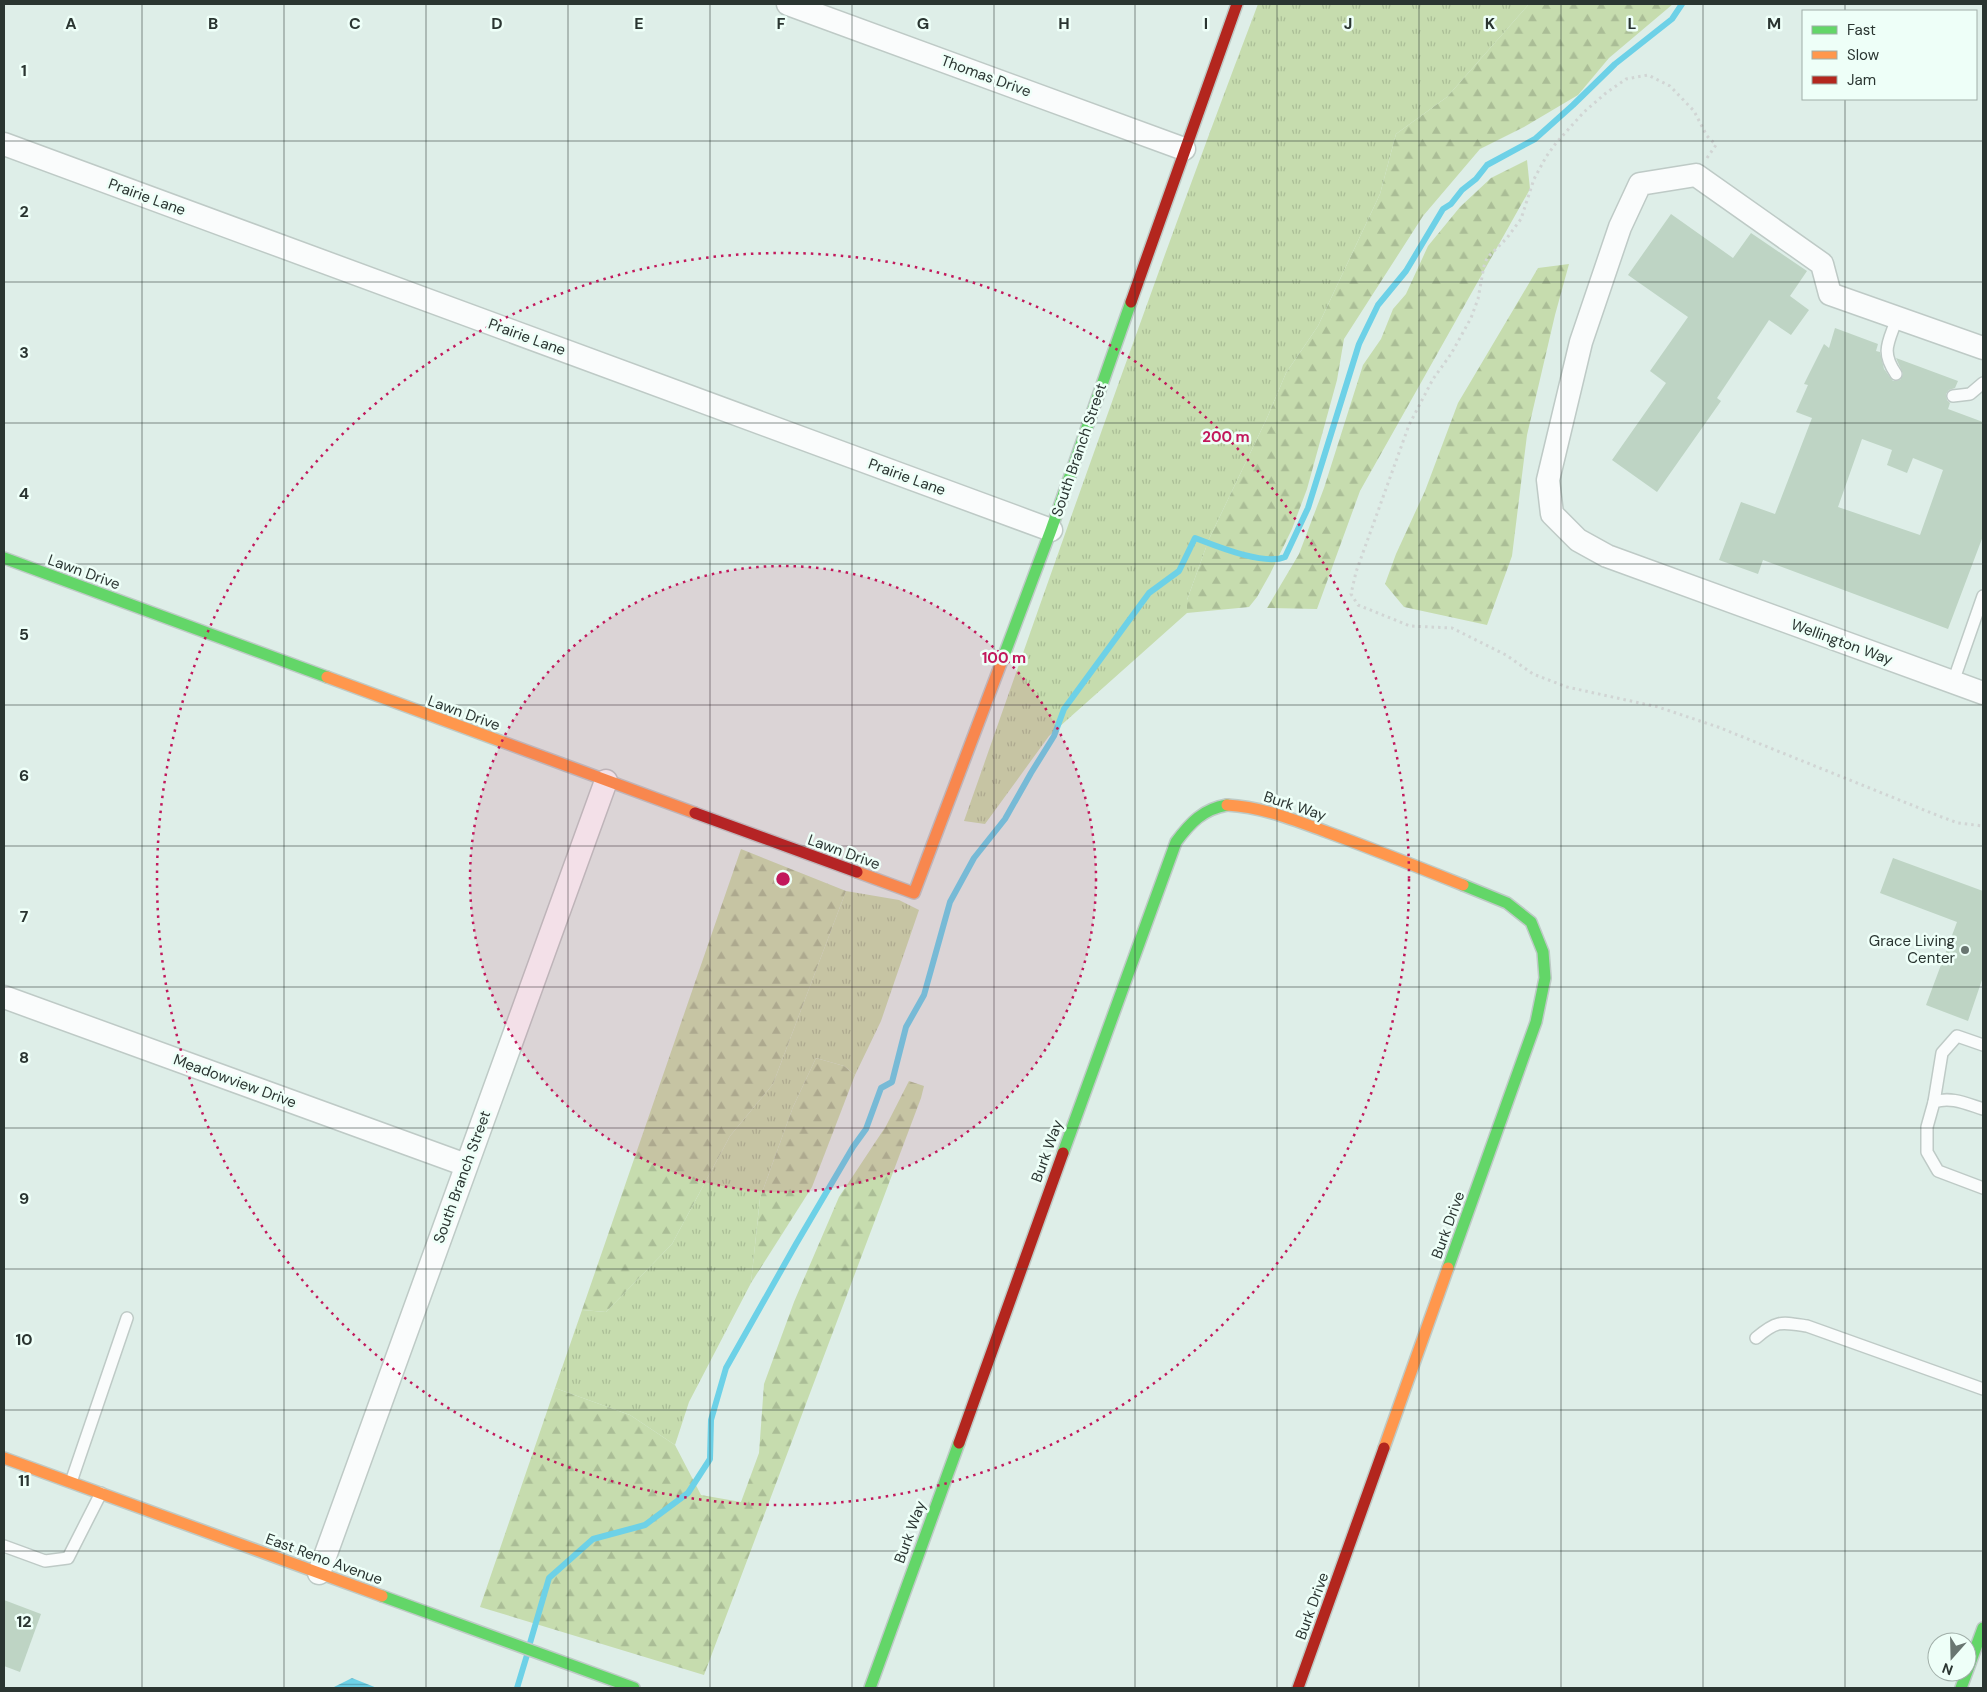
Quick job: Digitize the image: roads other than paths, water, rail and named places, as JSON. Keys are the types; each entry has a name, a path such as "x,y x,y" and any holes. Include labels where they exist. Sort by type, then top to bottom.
{"street":[{"name":"Thomas Drive","path":"788,4 1184,149"},
{"name":"South Branch Street","path":"914,893 1051,530 1184,149 1237,4"},
{"name":"Prairie Lane","path":"4,144 1051,530"},
{"name":"Wellington Way","path":"1897,318 1830,294 1822,264 1696,174 1640,184 1620,227 1581,342 1548,480 1552,514 1578,540 1607,556 1983,693"},
{"path":"1897,318 1983,348"},
{"name":"Lawn Drive","path":"4,558 914,893"},
{"name":"South Branch Street","path":"319,1572 606,781"},
{"name":"Burk Way","path":"870,1688 1176,842 1189,824 1206,811 1226,806 1246,806 1270,811 1385,853"},
{"name":"Burk Drive","path":"1298,1688 1536,1022 1544,978 1544,952 1531,922 1507,903 1385,853"},
{"name":"Meadowview Drive","path":"4,997 466,1165"},
{"name":"East Reno Avenue","path":"4,1458 634,1688"},
{"path":"1962,1688 1983,1628"}],"lane":[{"path":"1896,374 1887,362 1886,350 1897,318"},
{"path":"1953,396 1970,394 1983,383"},
{"path":"1952,682 1983,596"},
{"path":"1983,1045 1957,1036 1942,1053 1934,1102 1927,1128 1927,1152 1938,1171 1983,1188"},
{"path":"1934,1102 1942,1099 1955,1100 1983,1109"},
{"path":"71,1482 127,1318"},
{"path":"1756,1338 1768,1328 1783,1322 1807,1326 1983,1389"},
{"path":"4,1546 45,1561 68,1558 101,1493"}],"water":[{"path":"352,1678 377,1688 332,1688"}],"waterway":[{"path":"530,1643 549,1578 593,1539 645,1525 688,1493 710,1459 711,1420 726,1368 796,1244 853,1147 866,1129 881,1088 892,1082 906,1027 924,995 950,902 974,858 1005,819 1054,736 1064,709 1149,593 1179,571 1195,538 1253,557 1265,559 1285,557 1308,508 1359,344 1378,305 1406,271 1443,209 1451,204 1487,165 1535,139 1615,64 1672,19 1682,4"},
{"path":"517,1688 527,1655"}],"place":[{"name":"Grace Living Center","path":"1965,950"}]}
